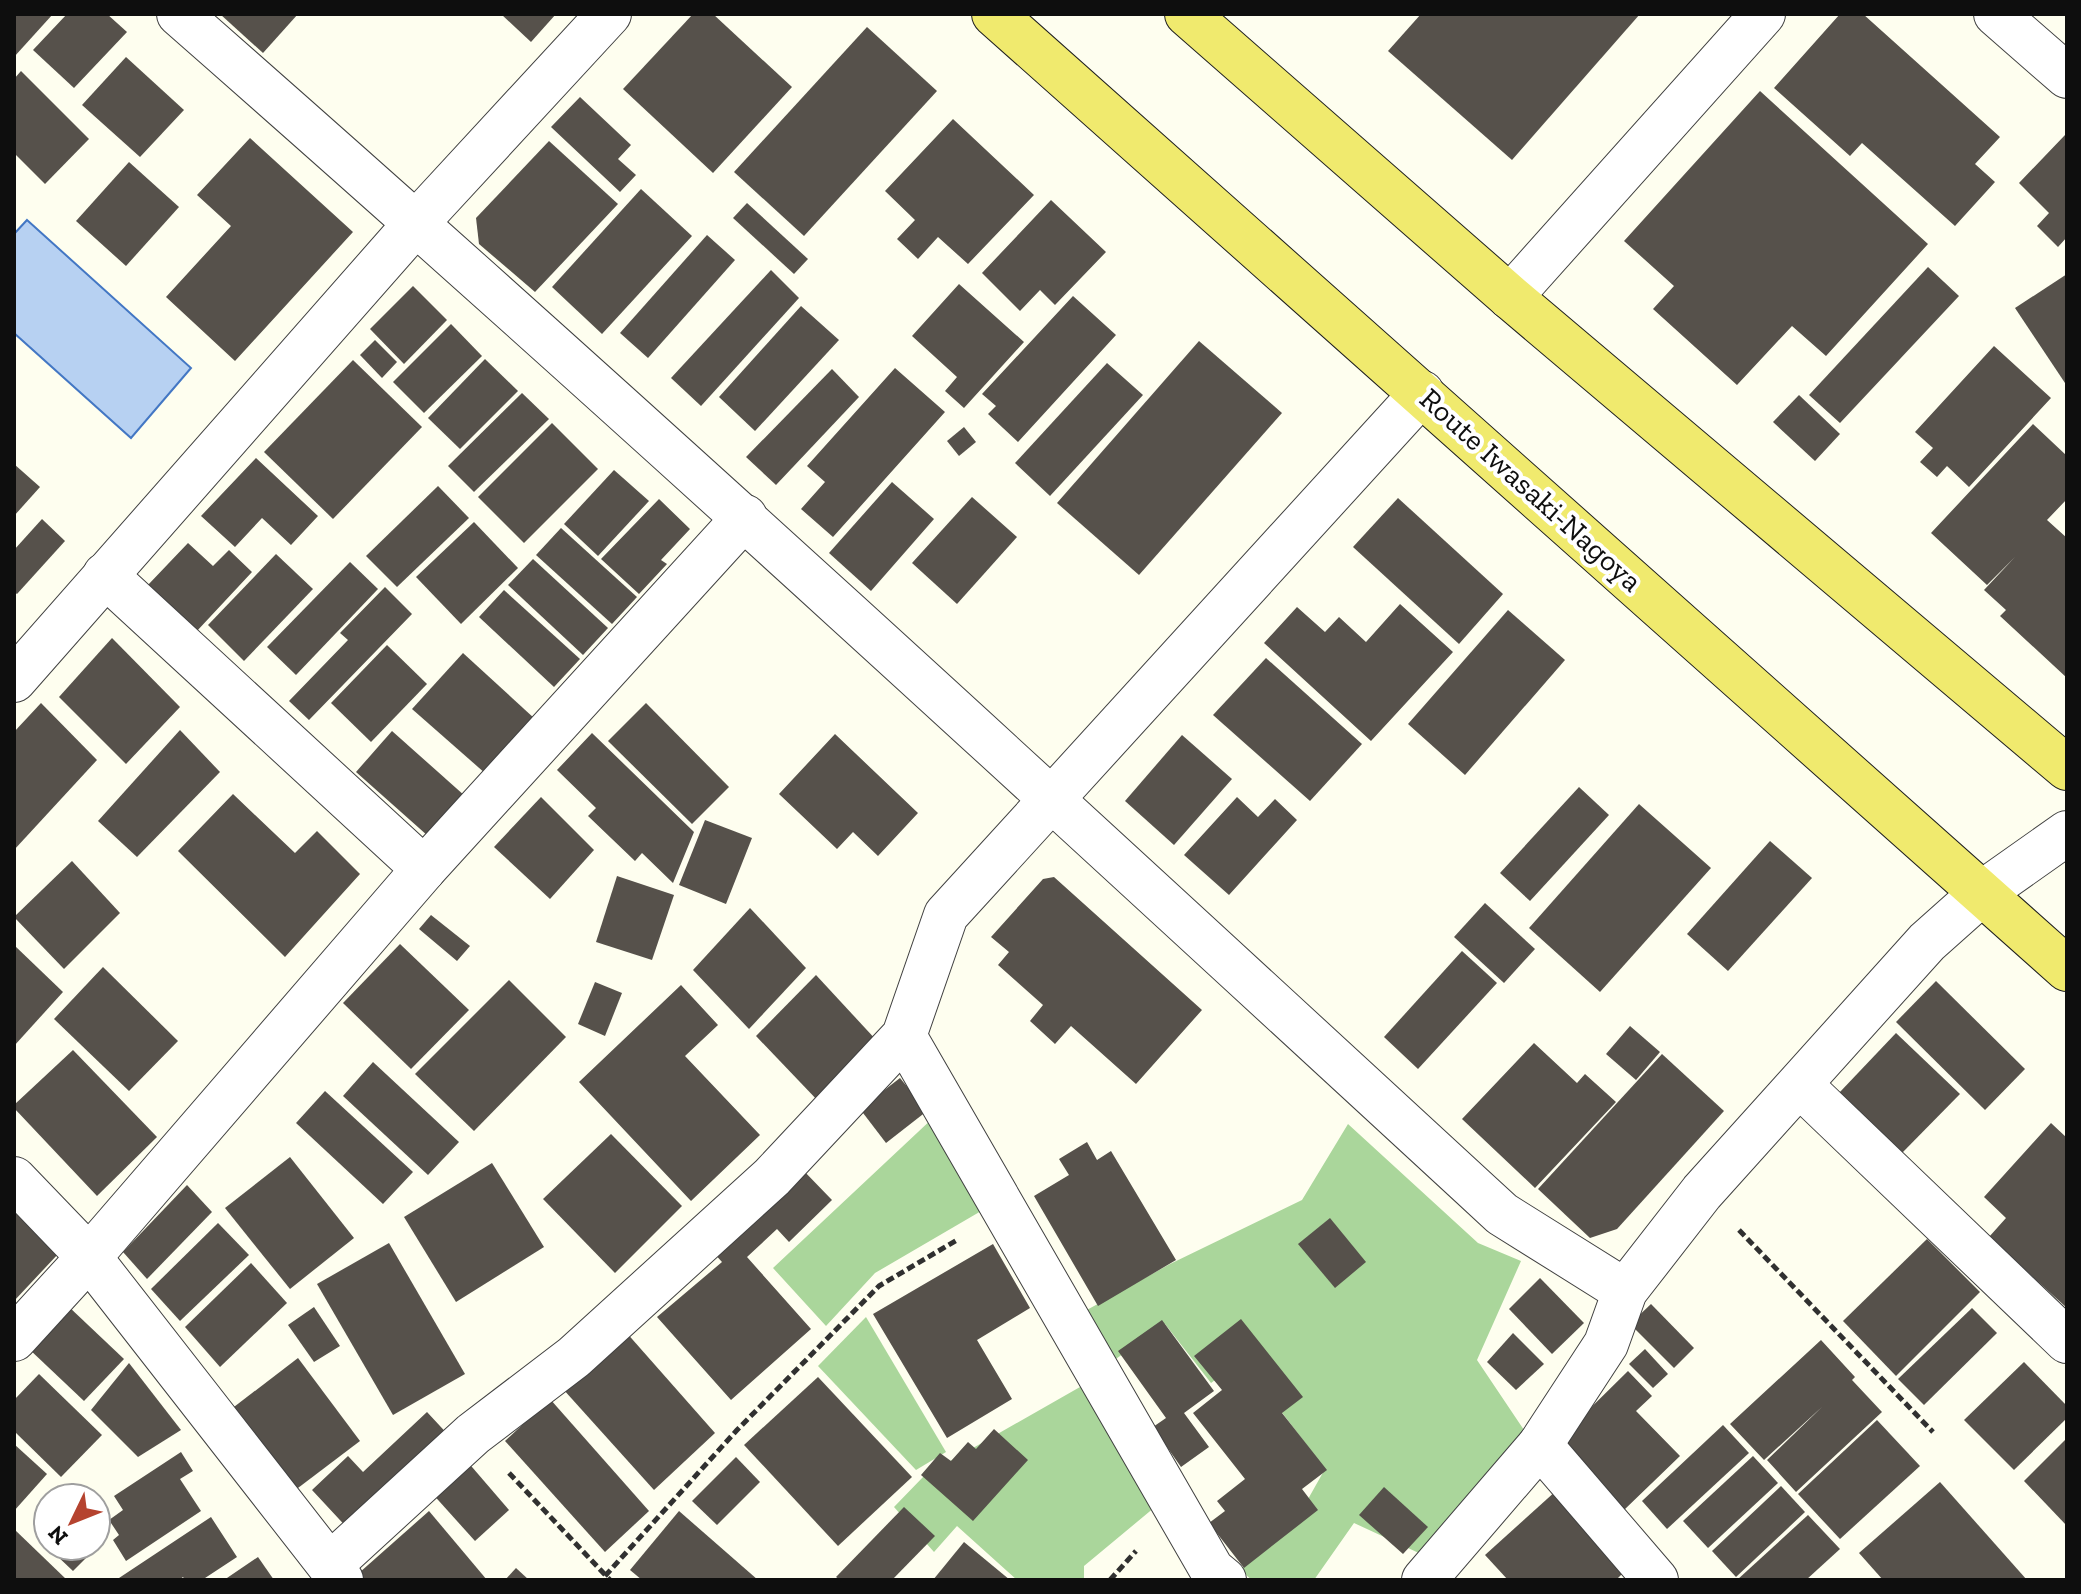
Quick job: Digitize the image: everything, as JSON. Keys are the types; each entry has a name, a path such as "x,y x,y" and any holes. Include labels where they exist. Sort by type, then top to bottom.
{"main road":[{"name":"Route Iwasaki-Nagoya","path":"994,14 2067,969"},
{"path":"1187,14 1510,297 2067,768"}],"street":[{"path":"179,14 417,222 745,517 1502,1214 1625,1291"},
{"path":"14,680 417,222 609,14"},
{"path":"1510,297 1763,14"},
{"path":"1996,14 2067,76"},
{"path":"14,1179 89,1257 335,1572 473,1434 574,1357 772,1177 904,1036 946,915 1422,393"},
{"path":"14,1339 89,1257 424,869 745,517"},
{"path":"105,575 424,869"},
{"path":"1424,1580 1540,1445 1606,1344 1625,1291 1702,1192 1927,942 1982,893 2067,833"},
{"path":"904,1036 1212,1570 1224,1580"},
{"path":"1800,1085 2067,1341"},
{"path":"1540,1445 1656,1580"}],"path":[{"path":"1702,1192 1933,1432"},
{"path":"473,1434 608,1578 737,1430 879,1286 1006,1210"}],"green space":[{"path":"934,1117 988,1207 875,1273 826,1326 773,1268"},
{"path":"1348,1124 1478,1243 1521,1261 1477,1360 1526,1433 1421,1554 1354,1523 1314,1580 1252,1580 1240,1570 1290,1531 1325,1469 1242,1360 1211,1383 1165,1324 1113,1361 1085,1311 1170,1264 1302,1200"},
{"path":"866,1317 946,1452 916,1470 818,1366"},
{"path":"1087,1383 1155,1507 1084,1566 1084,1580 1017,1580 957,1526 934,1552 894,1507 924,1476"}],"water":[{"path":"27,220 191,368 131,438 14,333 14,234"}],"building":[{"path":"14,14 53,14 14,57"},
{"path":"67,14 107,14 127,32 74,88 33,50"},
{"path":"220,14 298,14 263,53"},
{"path":"501,14 556,14 531,42"},
{"path":"693,14 713,14 792,87 713,173 623,89"},
{"path":"1421,14 1640,14 1512,160 1388,51"},
{"path":"1840,14 1863,14 2000,137 1975,164 1995,182 1955,226 1862,143 1850,156 1774,88"},
{"path":"867,27 937,91 804,236 734,172"},
{"path":"126,57 184,110 140,157 82,105"},
{"path":"21,71 89,139 45,184 14,153 14,79"},
{"path":"1760,91 1928,244 1826,356 1792,326 1737,385 1653,309 1674,286 1624,241"},
{"path":"580,97 631,145 618,159 636,175 620,192 551,127"},
{"path":"953,119 1034,195 968,264 938,237 918,259 897,239 915,220 885,191"},
{"path":"2065,135 2067,237 2058,247 2037,226 2049,213 2019,183"},
{"path":"250,138 353,232 235,361 166,297 231,226 197,195"},
{"path":"549,141 618,204 535,292 479,244 476,218"},
{"path":"129,162 179,207 126,266 76,221"},
{"path":"641,189 692,236 602,334 552,287"},
{"path":"1051,200 1106,252 1055,305 1040,290 1020,311 982,273"},
{"path":"747,203 808,259 794,274 733,218"},
{"path":"707,235 735,260 648,358 620,333"},
{"path":"1928,267 1959,296 1840,423 1809,395"},
{"path":"771,270 799,298 701,406 671,378"},
{"path":"2067,274 2067,386 2015,308"},
{"path":"959,284 1024,342 964,408 945,391 957,377 912,336"},
{"path":"413,286 447,320 404,364 370,329"},
{"path":"1073,296 1116,335 1018,442 988,414 996,406 982,394"},
{"path":"801,306 839,340 755,431 719,397"},
{"path":"451,324 482,356 424,413 393,382"},
{"path":"375,340 397,362 382,378 360,355"},
{"path":"1199,341 1282,413 1139,575 1057,503"},
{"path":"1994,346 2051,398 1969,487 1947,466 1937,477 1920,462 1933,448 1915,432"},
{"path":"485,359 518,391 460,449 428,418"},
{"path":"353,360 422,427 333,519 264,452"},
{"path":"1107,363 1143,395 1050,496 1015,463"},
{"path":"895,368 945,412 833,537 801,509 825,482 807,466"},
{"path":"832,369 859,397 776,485 746,457"},
{"path":"522,393 549,419 474,492 448,466"},
{"path":"1799,395 1840,434 1815,461 1773,422"},
{"path":"552,423 598,469 524,543 478,497"},
{"path":"2033,424 2067,456 2067,499 2047,520 2067,538 2067,678 2000,616 2006,610 1984,590 2015,557 1987,585 1931,533"},
{"path":"964,427 976,442 959,456 947,441"},
{"path":"256,458 318,516 291,545 262,518 235,547 201,516"},
{"path":"14,464 40,487 14,516"},
{"path":"614,470 649,501 598,556 564,524"},
{"path":"892,482 934,519 871,591 829,553"},
{"path":"438,486 469,518 397,587 366,556"},
{"path":"972,497 1017,537 957,604 912,563"},
{"path":"1398,498 1503,594 1459,644 1353,547"},
{"path":"659,499 690,529 661,560 667,564 639,594 601,559"},
{"path":"42,519 65,541 17,594 14,592 14,550"},
{"path":"474,522 518,568 461,624 416,577"},
{"path":"561,528 637,597 612,624 536,555"},
{"path":"188,543 213,566 229,550 252,572 196,632 147,586"},
{"path":"276,554 313,589 244,661 208,625"},
{"path":"533,559 608,628 583,655 508,585"},
{"path":"350,562 378,589 296,675 267,647"},
{"path":"385,587 412,614 309,720 289,701 348,640 340,633"},
{"path":"504,590 580,659 554,687 479,617"},
{"path":"1400,604 1453,652 1371,741 1264,643 1297,607 1325,632 1339,617 1366,642"},
{"path":"1508,610 1565,660 1465,775 1408,724"},
{"path":"112,638 180,707 126,764 59,697"},
{"path":"387,645 427,684 371,742 331,703"},
{"path":"463,653 535,719 486,774 412,709"},
{"path":"1266,658 1362,744 1310,801 1213,715"},
{"path":"41,703 97,760 14,850 14,732"},
{"path":"646,703 729,787 692,824 608,741"},
{"path":"180,730 220,772 137,857 98,821"},
{"path":"392,731 465,796 428,836 356,772"},
{"path":"592,733 694,832 673,883 642,853 635,861 588,816 596,808 557,770"},
{"path":"835,734 918,813 878,856 853,832 837,849 779,794"},
{"path":"1182,735 1232,779 1174,845 1125,801"},
{"path":"1579,787 1609,815 1530,901 1500,873"},
{"path":"233,794 295,853 317,831 360,874 285,957 178,851"},
{"path":"541,797 594,850 550,899 494,847"},
{"path":"1237,797 1258,817 1275,799 1297,820 1229,895 1184,855"},
{"path":"1639,804 1711,868 1600,992 1529,928"},
{"path":"705,820 752,838 726,904 679,885"},
{"path":"1770,841 1812,878 1728,971 1687,934"},
{"path":"72,861 120,913 64,969 14,917"},
{"path":"617,876 674,895 652,960 596,942"},
{"path":"1054,877 1202,1010 1136,1084 1071,1026 1055,1044 1030,1021 1043,1005 998,965 1009,952 991,937 1043,879"},
{"path":"1485,903 1535,949 1504,983 1454,937"},
{"path":"750,908 806,968 749,1029 693,970"},
{"path":"431,915 470,946 457,961 419,929"},
{"path":"400,944 469,1010 411,1069 343,1003"},
{"path":"14,945 63,992 14,1046"},
{"path":"1462,951 1497,983 1418,1069 1384,1037"},
{"path":"103,967 178,1041 129,1091 54,1019"},
{"path":"816,975 878,1042 820,1103 756,1036"},
{"path":"509,980 566,1037 474,1131 415,1074"},
{"path":"1936,981 2025,1069 1985,1110 1896,1022"},
{"path":"595,982 622,993 605,1036 578,1024"},
{"path":"681,985 718,1025 685,1056 760,1135 691,1201 579,1082"},
{"path":"1630,1026 1660,1052 1636,1080 1606,1054"},
{"path":"1896,1033 1960,1094 1902,1153 1839,1093"},
{"path":"1534,1043 1577,1083 1585,1074 1616,1102 1535,1188 1462,1119"},
{"path":"73,1050 157,1137 97,1196 14,1108"},
{"path":"1662,1054 1724,1111 1617,1229 1590,1238 1538,1189"},
{"path":"373,1062 459,1142 428,1175 343,1096"},
{"path":"900,1078 927,1111 886,1143 860,1109"},
{"path":"325,1091 413,1172 383,1204 296,1123"},
{"path":"2051,1123 2067,1138 2067,1308 1989,1237 2006,1218 1984,1197"},
{"path":"611,1134 682,1206 615,1273 543,1199"},
{"path":"1087,1142 1097,1160 1111,1151 1176,1260 1098,1306 1034,1196 1069,1175 1059,1159"},
{"path":"290,1157 354,1238 290,1289 225,1208"},
{"path":"492,1163 544,1247 456,1302 404,1217"},
{"path":"801,1168 832,1200 789,1242 777,1229 747,1257 811,1329 731,1400 657,1317 722,1262 712,1251"},
{"path":"187,1185 212,1212 147,1279 123,1252"},
{"path":"14,1210 59,1253 14,1301"},
{"path":"1330,1218 1366,1262 1335,1288 1298,1244"},
{"path":"218,1223 249,1255 180,1321 151,1289"},
{"path":"1927,1239 1980,1292 1896,1376 1843,1321"},
{"path":"389,1243 465,1374 393,1415 317,1284"},
{"path":"993,1244 1030,1308 977,1340 1012,1399 947,1438 873,1314"},
{"path":"251,1263 287,1303 220,1367 185,1327"},
{"path":"1540,1278 1584,1323 1552,1354 1509,1309"},
{"path":"1651,1304 1694,1348 1674,1368 1630,1324"},
{"path":"68,1306 124,1359 84,1401 28,1348"},
{"path":"314,1307 340,1346 314,1362 288,1325"},
{"path":"1972,1308 1997,1333 1924,1405 1898,1379"},
{"path":"1241,1319 1303,1397 1282,1413 1327,1470 1302,1489 1318,1510 1244,1568 1209,1523 1225,1511 1217,1501 1245,1479 1193,1413 1222,1390 1194,1356"},
{"path":"1162,1320 1214,1391 1184,1413 1209,1447 1181,1467 1153,1427 1166,1418 1118,1351"},
{"path":"625,1331 715,1433 654,1490 563,1389"},
{"path":"1513,1333 1544,1364 1516,1390 1487,1362"},
{"path":"1821,1340 1882,1412 1796,1492 1767,1460 1823,1406 1764,1460 1730,1424"},
{"path":"1645,1349 1668,1374 1653,1388 1629,1364"},
{"path":"298,1358 360,1441 294,1491 230,1410"},
{"path":"2024,1362 2067,1406 2067,1418 2014,1470 1964,1420"},
{"path":"129,1363 181,1430 138,1457 91,1410"},
{"path":"1628,1371 1652,1396 1636,1411 1680,1456 1624,1510 1557,1441"},
{"path":"39,1374 102,1435 61,1477 14,1431 14,1400"},
{"path":"818,1377 912,1477 838,1546 744,1445"},
{"path":"550,1399 649,1511 605,1552 505,1441"},
{"path":"427,1412 453,1440 352,1533 312,1490 348,1456 363,1472"},
{"path":"1877,1420 1920,1466 1840,1539 1798,1494"},
{"path":"1723,1425 1749,1453 1667,1529 1642,1501"},
{"path":"994,1429 1028,1460 973,1521 921,1475 940,1453 951,1461 968,1442 976,1449"},
{"path":"2067,1438 2067,1526 2024,1481"},
{"path":"14,1444 47,1474 40,1482 32,1482 32,1491 14,1511"},
{"path":"181,1452 193,1471 180,1479 201,1511 126,1561 113,1540 119,1535 112,1524 112,1518 123,1510 114,1496"},
{"path":"1753,1456 1778,1483 1708,1548 1683,1521"},
{"path":"736,1457 760,1482 717,1525 692,1501"},
{"path":"466,1460 509,1510 475,1541 430,1491"},
{"path":"1940,1482 2027,1580 1883,1580 1859,1553"},
{"path":"1781,1486 1805,1512 1736,1577 1712,1551"},
{"path":"1384,1487 1428,1527 1403,1554 1359,1515"},
{"path":"1557,1490 1628,1568 1616,1580 1508,1580 1485,1555"},
{"path":"904,1507 935,1536 892,1580 840,1580 836,1577"},
{"path":"429,1511 487,1580 364,1580 359,1573"},
{"path":"679,1511 758,1580 642,1580 630,1570"},
{"path":"1808,1515 1840,1549 1806,1580 1737,1580"},
{"path":"211,1517 237,1557 202,1580 185,1580 183,1577 179,1580 116,1580"},
{"path":"14,1529 32,1546 32,1562 48,1562 67,1580 14,1580"},
{"path":"964,1542 1010,1580 933,1580"},
{"path":"258,1557 274,1580 224,1580"},
{"path":"63,1562 82,1562 73,1571"},
{"path":"516,1568 529,1580 505,1580"}]}
